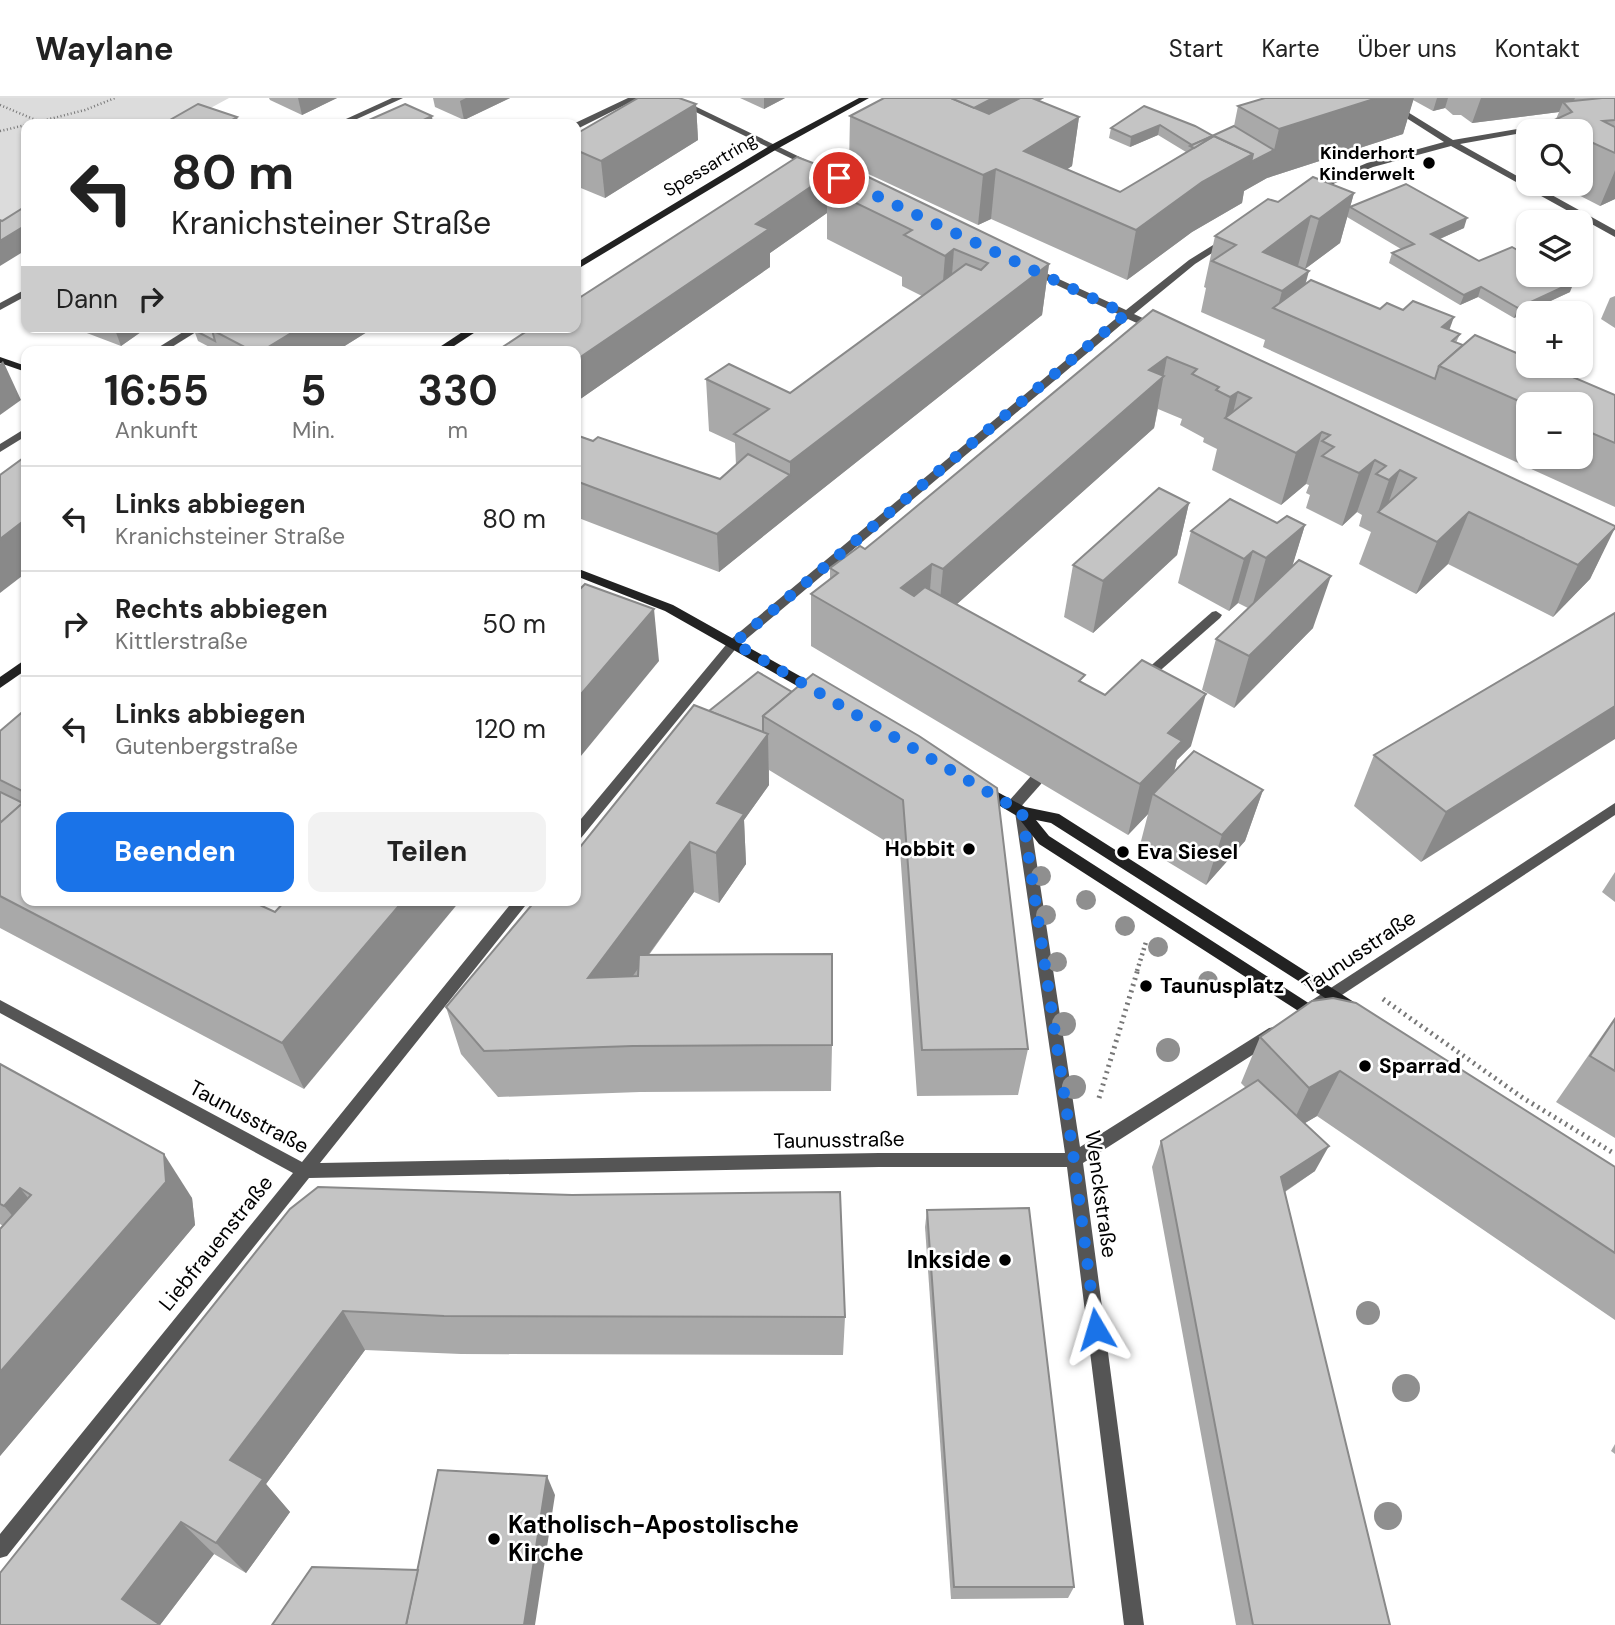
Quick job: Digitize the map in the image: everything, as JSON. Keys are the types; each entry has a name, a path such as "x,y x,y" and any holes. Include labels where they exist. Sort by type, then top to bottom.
{"main road":[{"name":"Spessartring","path":"581,264 774,147 865,98"},
{"path":"448,346 468,333"},
{"path":"0,360 21,367"},
{"path":"581,574 669,608 832,701"},
{"path":"0,684 21,667"},
{"path":"977,785 1018,809 1054,818 1364,1016"},
{"path":"1018,809 1044,840 1332,1026"}],"street":[{"path":"350,119 398,98"},
{"path":"581,124 635,98"},
{"path":"671,98 865,191"},
{"path":"1379,98 1452,144 1615,233"},
{"path":"1296,198 1328,181 1398,157 1516,132"},
{"path":"581,828 710,668 734,643 1126,314 1192,262 1236,234"},
{"path":"1027,267 1164,332"},
{"path":"0,307 21,295"},
{"path":"166,346 189,333"},
{"path":"0,449 21,434"},
{"path":"1127,694 1216,615"},
{"path":"1018,809 1036,780"},
{"name":"Taunusstraße","path":"0,1006 304,1171 851,1160 1074,1160 1615,808"},
{"name":"Wenckstraße","path":"1018,809 1074,1160 1134,1625"},
{"name":"Liebfrauenstraße","path":"0,1549 518,906"}],"path":[{"path":"51,119 115,98"},
{"path":"0,105 33,119"},
{"path":"0,131 21,126"},
{"path":"1096,1109 1147,940"}],"shaded area":[{"path":"0,98 229,98 190,119 21,119 21,212 0,223"}],"building":[{"path":"638,98 679,98 696,104 601,161 581,152 581,131"},
{"path":"884,98 951,98 989,114 1020,98 1032,98 1079,117 1024,151 1120,192 1214,136 1253,154 1202,182 1136,230 996,169 983,175 850,116"},
{"path":"951,98 993,98 974,108"},
{"path":"1265,98 1377,98 1279,129 1238,106"},
{"path":"1615,98 1615,120 1603,121 1615,127 1615,153 1593,143 1593,119 1557,119 1572,112 1563,102"},
{"path":"198,104 237,117 234,119 172,119"},
{"path":"405,104 432,116 426,119 371,119"},
{"path":"1144,106 1213,136 1192,145 1160,125 1131,137 1111,128"},
{"path":"1234,126 1274,150 1251,162 1253,154 1214,136 1194,148 1190,146"},
{"path":"797,157 834,171 756,224 769,229 581,357 581,346 504,346 524,333 581,333 581,297"},
{"path":"858,172 1049,264 790,462 734,434 769,409 706,379 729,364 790,393 966,264 981,270 988,263 954,249 945,256 904,235 912,230 827,189"},
{"path":"1313,177 1354,193 1319,219 1311,216 1263,252 1309,271 1282,291 1212,261 1236,245 1215,236 1268,199 1278,202"},
{"path":"1406,184 1467,218 1431,234 1479,261 1512,247 1516,249 1516,287 1563,287 1533,301 1516,301 1516,307 1481,287 1464,295 1392,253 1414,244 1350,207"},
{"path":"21,209 21,228 0,241 0,220"},
{"path":"1311,280 1380,309 1387,303 1403,310 1413,301 1454,317 1442,327 1460,334 1452,341 1463,345 1439,366 1435,379 1273,308"},
{"path":"1153,310 1615,528 1578,565 1469,512 1437,542 1378,512 1416,478 1400,470 1389,480 1376,474 1386,466 1375,460 1359,473 1322,456 1334,447 1322,441 1330,435 1322,432 1296,453 1225,418 1251,398 1238,392 1230,397 1216,390 1219,387 1192,374 1197,369 1167,357 1149,370 1164,376 943,569 932,564 901,588 914,596 925,587 1085,675 1079,681 1105,695 1142,660 1206,694 1168,733 1182,741 1140,784 811,594 838,573 830,568 860,546 865,549"},
{"path":"200,333 213,333 215,341"},
{"path":"218,333 291,333 270,346 243,346"},
{"path":"1475,335 1516,353 1516,378 1575,378 1615,395 1615,443 1593,434 1593,392 1516,392 1516,400 1439,366"},
{"path":"581,437 593,441 598,437 720,479 748,454 790,475 717,534 581,483"},
{"path":"21,460 21,523 0,539 0,475"},
{"path":"1159,488 1189,503 1103,581 1073,565"},
{"path":"1230,499 1277,523 1287,516 1305,525 1266,558 1253,551 1244,559 1191,531"},
{"path":"1299,560 1331,576 1249,656 1216,639"},
{"path":"585,584 654,609 581,694 581,588"},
{"path":"1615,613 1615,706 1446,812 1374,755"},
{"path":"758,672 792,692 763,716 763,733 709,711"},
{"path":"813,674 919,736 997,788 1028,1049 922,1050 903,800 763,716"},
{"path":"694,705 768,734 717,803 744,814 716,853 690,842 588,978 638,976 639,955 832,954 832,1045 633,1046 484,1051 446,1007 531,906 581,906 581,846"},
{"path":"21,713 21,790 0,780 0,731"},
{"path":"1194,751 1263,790 1222,835 1153,794"},
{"path":"0,792 21,802 21,805 0,823"},
{"path":"21,804 21,906 262,906 275,912 280,906 399,906 282,1043 0,896 0,823"},
{"path":"1333,998 1356,1003 1615,1167 1615,1253 1340,1071 1309,1088 1260,1037 1312,1001"},
{"path":"1615,1019 1615,1071 1590,1056"},
{"path":"0,1064 164,1154 166,1182 0,1372 0,1229 31,1195 20,1188 4,1206 0,1204"},
{"path":"1258,1080 1329,1146 1281,1177 1390,1625 1253,1625 1161,1141"},
{"path":"318,1187 572,1195 840,1192 845,1317 444,1316 343,1311 230,1460 263,1479 216,1543 181,1522 122,1599 158,1625 0,1625 0,1573 290,1209"},
{"path":"1029,1208 1074,1587 954,1587 927,1210"},
{"name":"Katholisch-Apostolische Kirche","path":"438,1470 547,1476 524,1625 406,1625"},
{"path":"312,1567 418,1570 406,1625 272,1625"}],"place":[{"name":"Kinderhort Kinderwelt","path":"1429,163"},
{"name":"Hobbit","path":"969,849"},
{"name":"Eva Siesel","path":"1123,852"},
{"name":"Taunusplatz","path":"1146,986"},
{"name":"Sparrad","path":"1365,1066"},
{"name":"Inkside","path":"1005,1260"},
{"name":"Katholisch-Apostolische Kirche","path":"494,1539"}],"route":[{"path":"839,178 1126,314 734,643 1022,812 1074,1160 1096,1329"}]}
